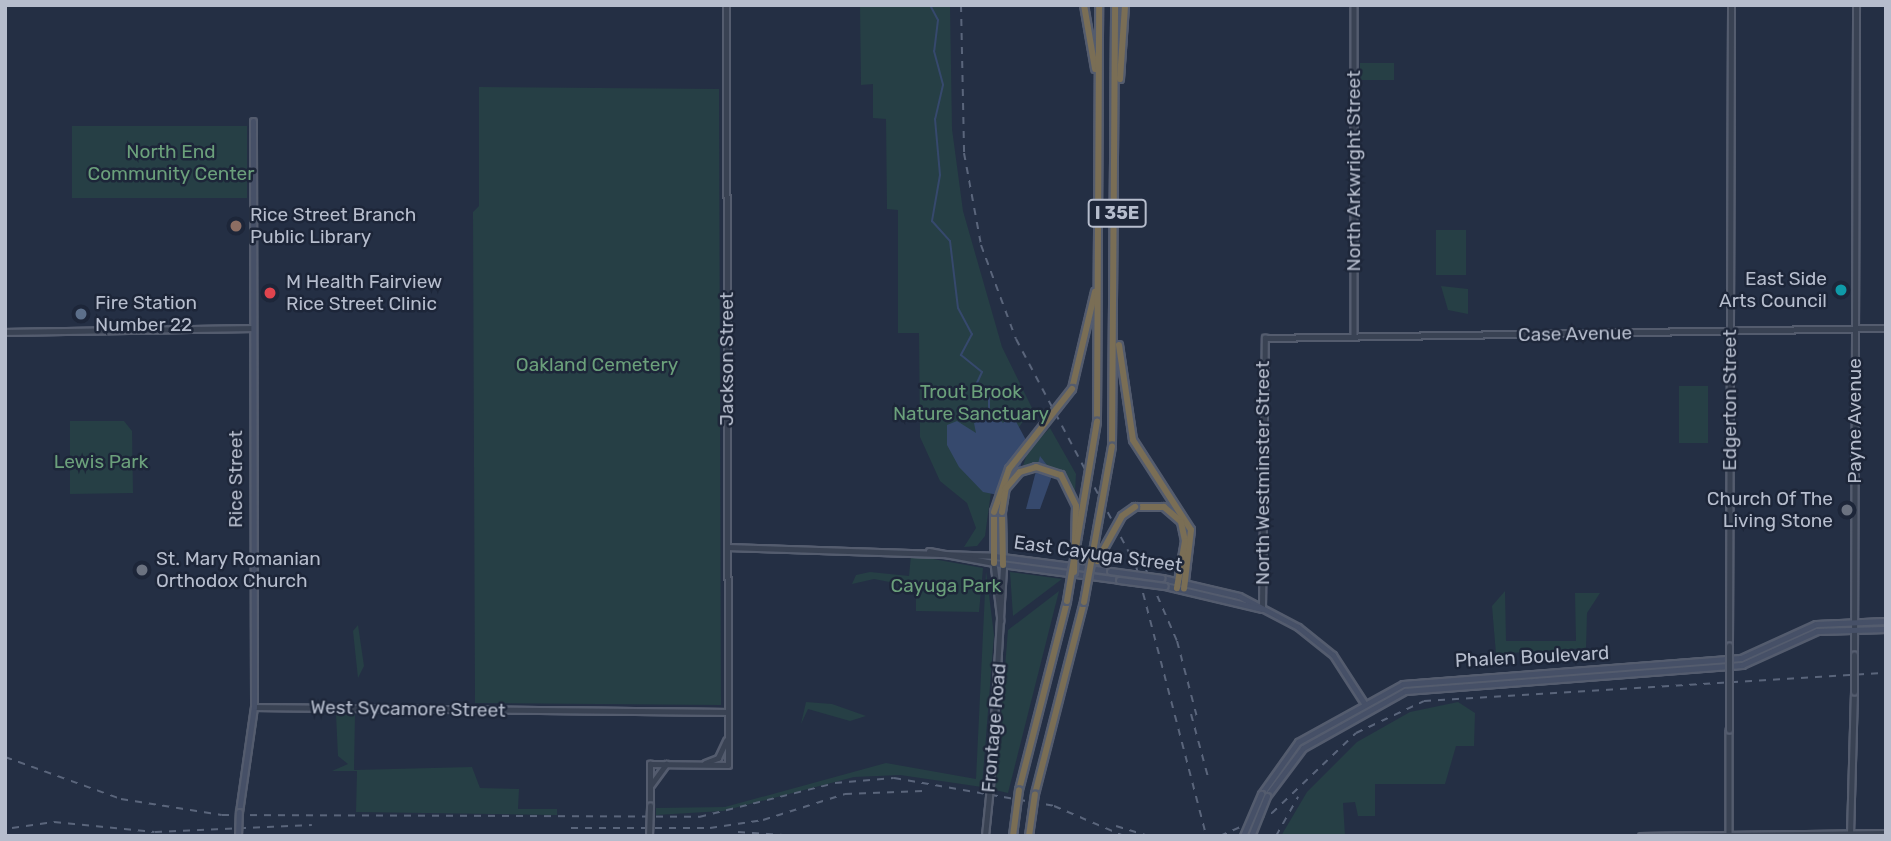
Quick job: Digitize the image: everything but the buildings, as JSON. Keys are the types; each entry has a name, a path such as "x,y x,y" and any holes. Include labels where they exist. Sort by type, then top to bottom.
{"highway":[{"path":"1084,5 1098,91"},
{"name":"I 35E","path":"1013,836 1019,790 1074,572 1097,421 1099,5"},
{"name":"I 35E","path":"1029,836 1035,794 1091,572 1112,446 1116,316 1115,5"},
{"path":"1116,119 1125,5"},
{"path":"994,559 998,512 1009,468 1072,389 1098,280"},
{"path":"1116,316 1133,440 1191,530 1182,585"},
{"path":"1003,565 998,512 1006,488 1020,472 1036,467 1061,475 1076,506 1074,572"},
{"path":"1091,572 1122,516 1135,507 1164,507 1181,522 1185,541 1182,585"}],"main road":[{"name":"Rice Street","path":"238,836 254,708 253,121"},
{"name":"East Cayuga Street","path":"994,559 1003,556 1162,578 1197,592 1252,609 1262,609"},
{"name":"East Cayuga Street","path":"994,559 1003,565 1165,586 1199,584 1252,601 1320,643 1368,709"},
{"name":"Phalen Boulevard","path":"1244,836 1292,748 1364,702 1427,678 1741,658 1809,626 1886,621"},
{"name":"Phalen Boulevard","path":"1251,836 1264,795 1296,753 1368,709 1427,686 1742,665 1811,633 1886,629"}],"street":[{"name":"Jackson Street","path":"700,765 728,765 726,5"},
{"name":"North Arkwright Street","path":"1354,5 1354,337"},
{"name":"Edgerton Street","path":"1729,835 1731,5"},
{"name":"Payne Avenue","path":"1850,835 1854,692 1856,5"},
{"path":"5,332 252,328"},
{"name":"Case Avenue","path":"1265,338 1886,328"},
{"name":"North Westminster Street","path":"1262,609 1265,338"},
{"name":"East Cayuga Street","path":"727,547 925,549 994,559"},
{"name":"Frontage Road","path":"994,559 1001,621"},
{"name":"Frontage Road","path":"985,836 1003,565"},
{"name":"West Sycamore Street","path":"254,708 727,712"},
{"path":"649,836 650,764 700,765 718,758 728,737"},
{"path":"650,790 666,764"},
{"path":"1641,836 1886,833"},
{"path":"1827,834 1835,836"}],"green space":[{"name":"Trout Brook Nature Sanctuary","path":"860,5 950,5 952,129 963,211 1002,347 1032,408 995,463 985,536 977,546 964,547 976,528 967,503 940,481 920,437 919,333 898,333 898,210 887,209 886,119 873,118 873,84 861,85"},
{"path":"1360,63 1394,63 1394,80 1360,80"},
{"name":"Oakland Cemetery","path":"479,87 719,89 721,705 475,703 473,212 479,206"},
{"name":"North End Community Center","path":"72,126 247,126 247,198 72,198"},
{"path":"1436,230 1466,230 1466,275 1436,275"},
{"path":"1441,286 1468,289 1468,314 1448,310"},
{"path":"1679,386 1708,386 1708,443 1679,443"},
{"name":"Lewis Park","path":"70,421 124,421 132,431 133,493 70,494"},
{"path":"1050,428 1076,474 1075,493 1053,467 1023,466 1028,450"},
{"name":"Cayuga Park","path":"911,555 983,568 979,612 916,611 916,587 874,579 852,584 856,575 870,572 909,576"},
{"path":"986,571 994,635 982,787 900,775 854,777 723,811 656,815 656,808 725,807 886,763 976,779"},
{"path":"1010,572 1062,579 1013,616"},
{"path":"1059,591 1008,793 995,790 1008,630"},
{"path":"1505,591 1506,641 1576,641 1575,593 1600,593 1587,613 1586,648 1496,654 1492,606"},
{"path":"358,625 364,666 358,678 353,631"},
{"path":"806,702 832,704 866,716 850,721 808,709 801,724"},
{"path":"1458,702 1475,713 1474,746 1456,746 1445,784 1375,784 1375,816 1358,816 1355,802 1343,803 1345,836 1281,836 1307,792 1357,742 1410,712"},
{"path":"336,714 355,714 354,770 472,767 480,788 519,789 518,809 557,809 557,815 356,812 357,771 332,771 348,764 338,756"}],"water":[{"path":"1012,414 1027,442 1019,472 1003,496 983,492 959,467 947,445 947,425 957,421 976,433 974,423 995,415 1003,423"},
{"path":"1040,456 1053,473 1040,509 1026,509"}],"waterway":[{"path":"930,5 938,20 934,51 943,85 935,119 940,175 932,221 950,241 958,308 972,334 961,355 982,372 974,389 989,398 989,418"}],"railway":[{"path":"961,5 964,153 981,245 1016,339 1136,566 1205,831"},
{"path":"1146,570 1177,641 1198,721"},
{"path":"1220,836 1272,813 1356,733 1424,701 1886,673"},
{"path":"1191,714 1208,777"},
{"path":"5,757 121,799 222,815 699,817 835,783 894,778 1054,806 1124,836"},
{"path":"571,828 710,828 763,820 845,794 923,791"},
{"path":"1276,836 1298,797"},
{"path":"12,828 54,822 155,832 312,825"},
{"path":"1116,826 1149,836"},
{"path":"738,832 798,836"}],"place":[{"name":"Rice Street Branch Public Library","path":"236,226"},
{"name":"East Side Arts Council","path":"1841,290"},
{"name":"M Health Fairview Rice Street Clinic","path":"270,293"},
{"name":"Fire Station Number 22","path":"81,314"},
{"name":"Church Of The Living Stone","path":"1847,510"},
{"name":"St. Mary Romanian Orthodox Church","path":"142,570"}]}
